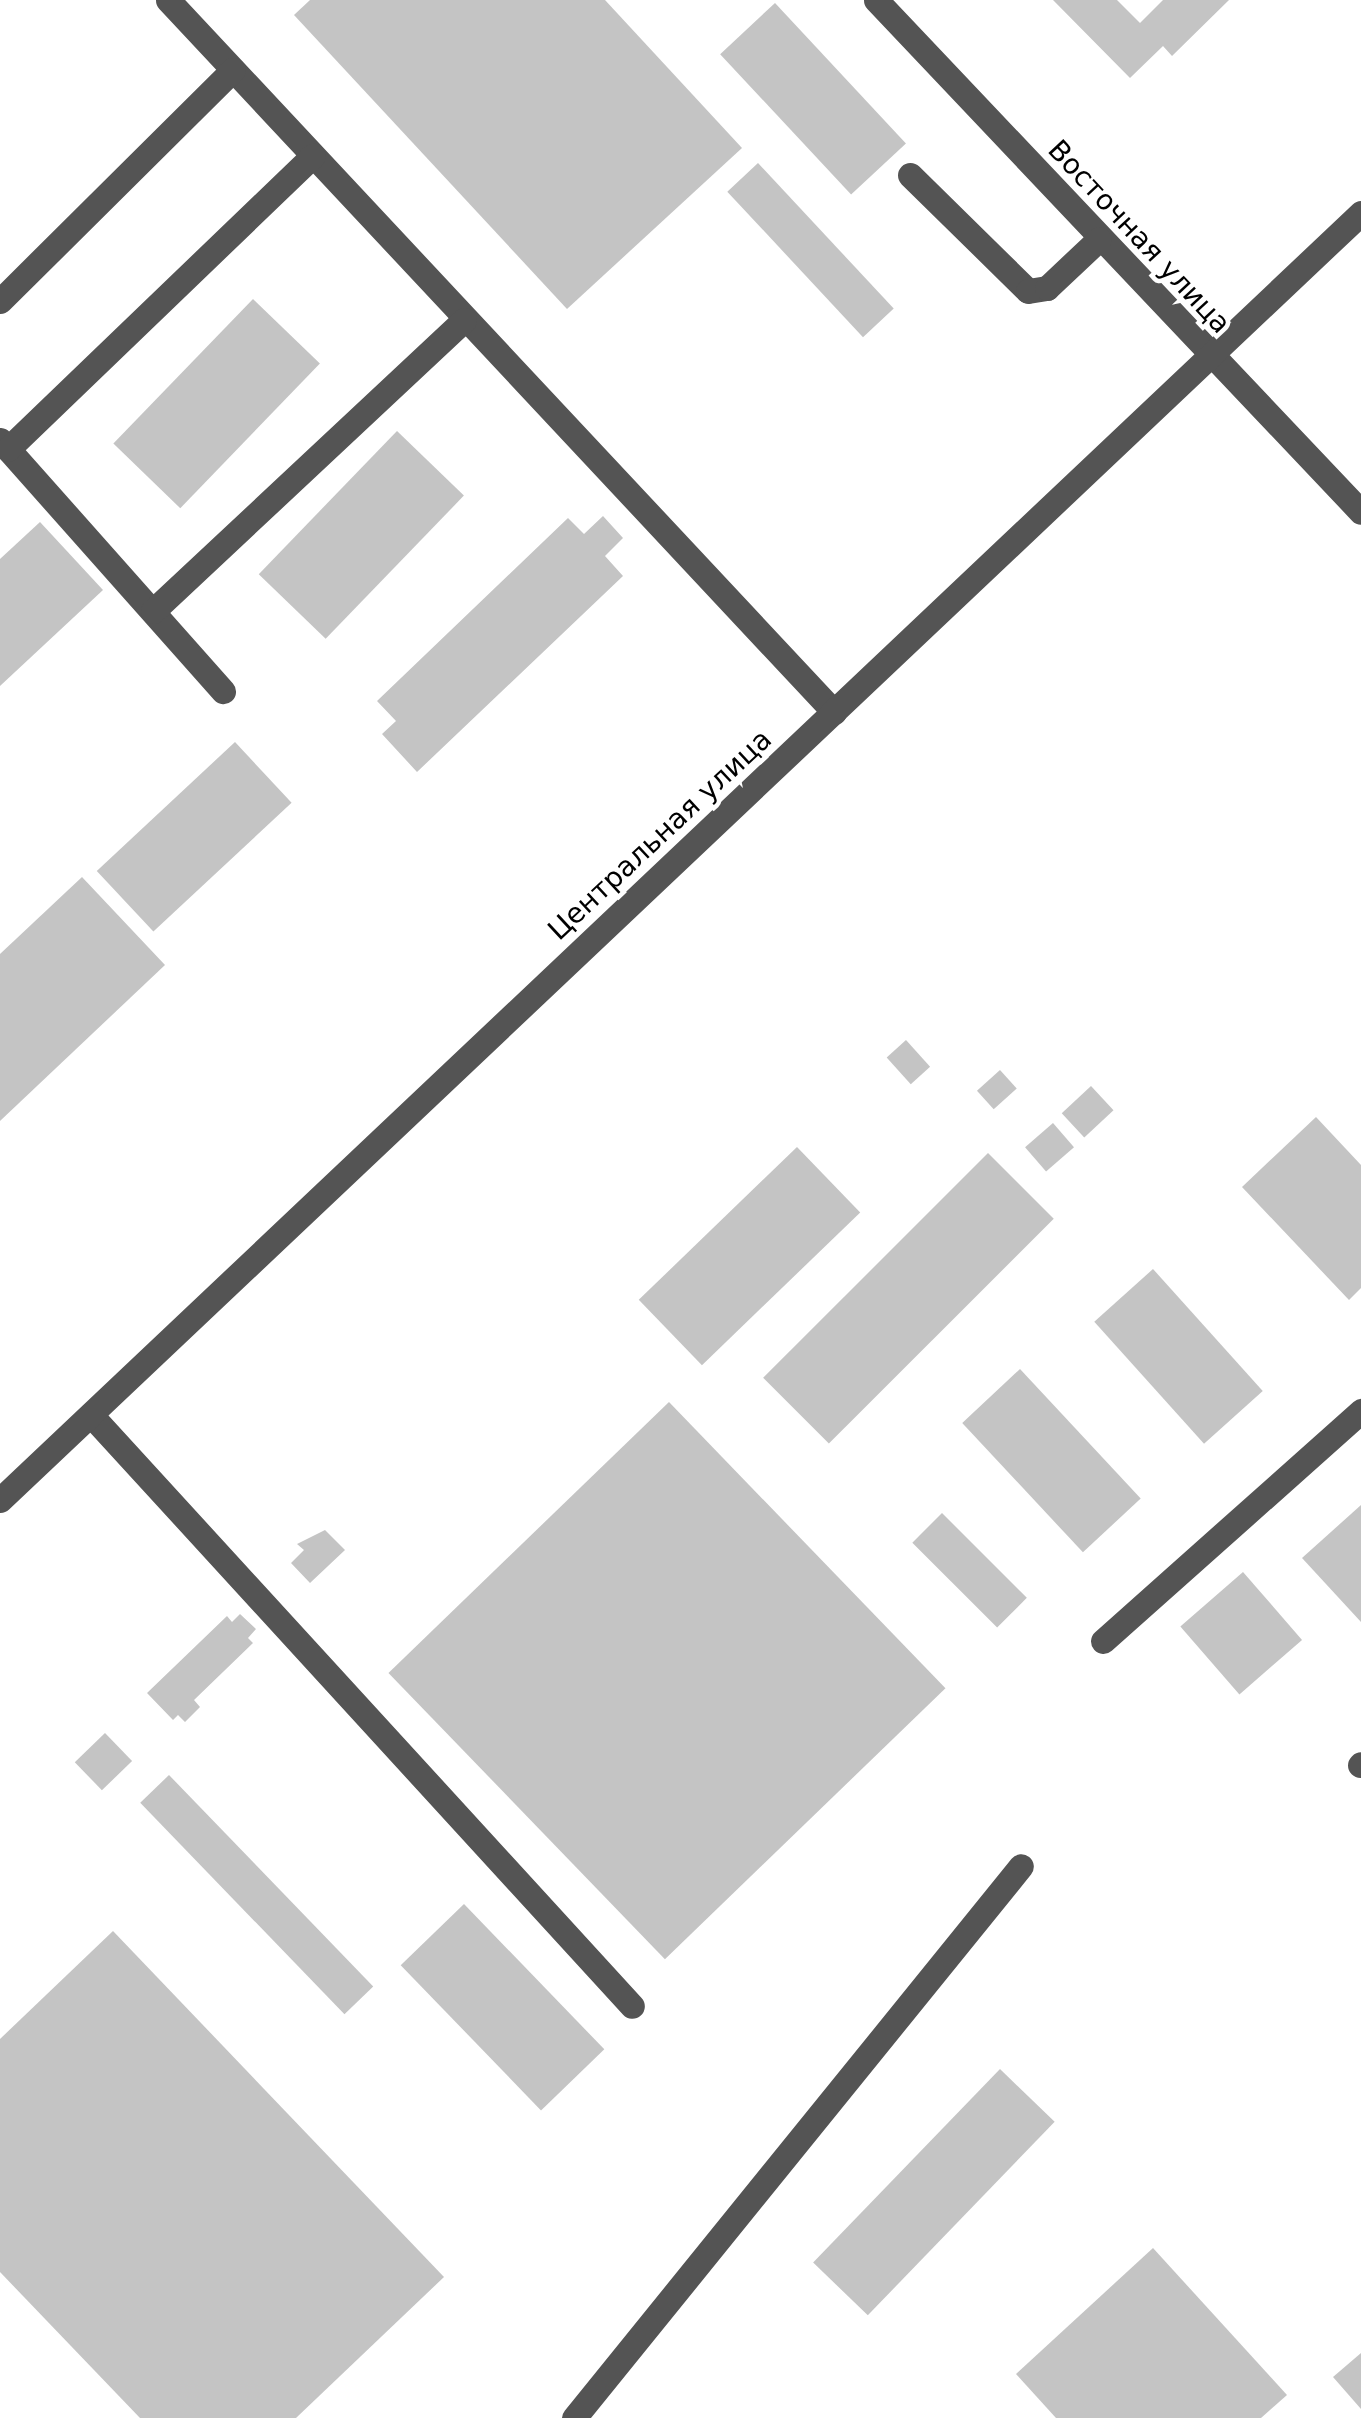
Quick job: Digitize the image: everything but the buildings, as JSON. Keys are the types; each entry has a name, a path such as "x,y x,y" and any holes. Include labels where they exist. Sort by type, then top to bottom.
{"street":[{"path":"168,0 834,712"},
{"name":"Восточная улица","path":"876,0 1361,512"},
{"path":"0,301 234,70"},
{"path":"223,691 4,445 313,156"},
{"path":"910,175 1028,291 1048,288 1100,239"},
{"name":"Центральная улица","path":"0,1500 1361,213"},
{"path":"153,612 464,320"},
{"path":"1103,1641 1361,1411"},
{"path":"91,1415 632,2006"},
{"path":"574,2418 1021,1866"}]}
